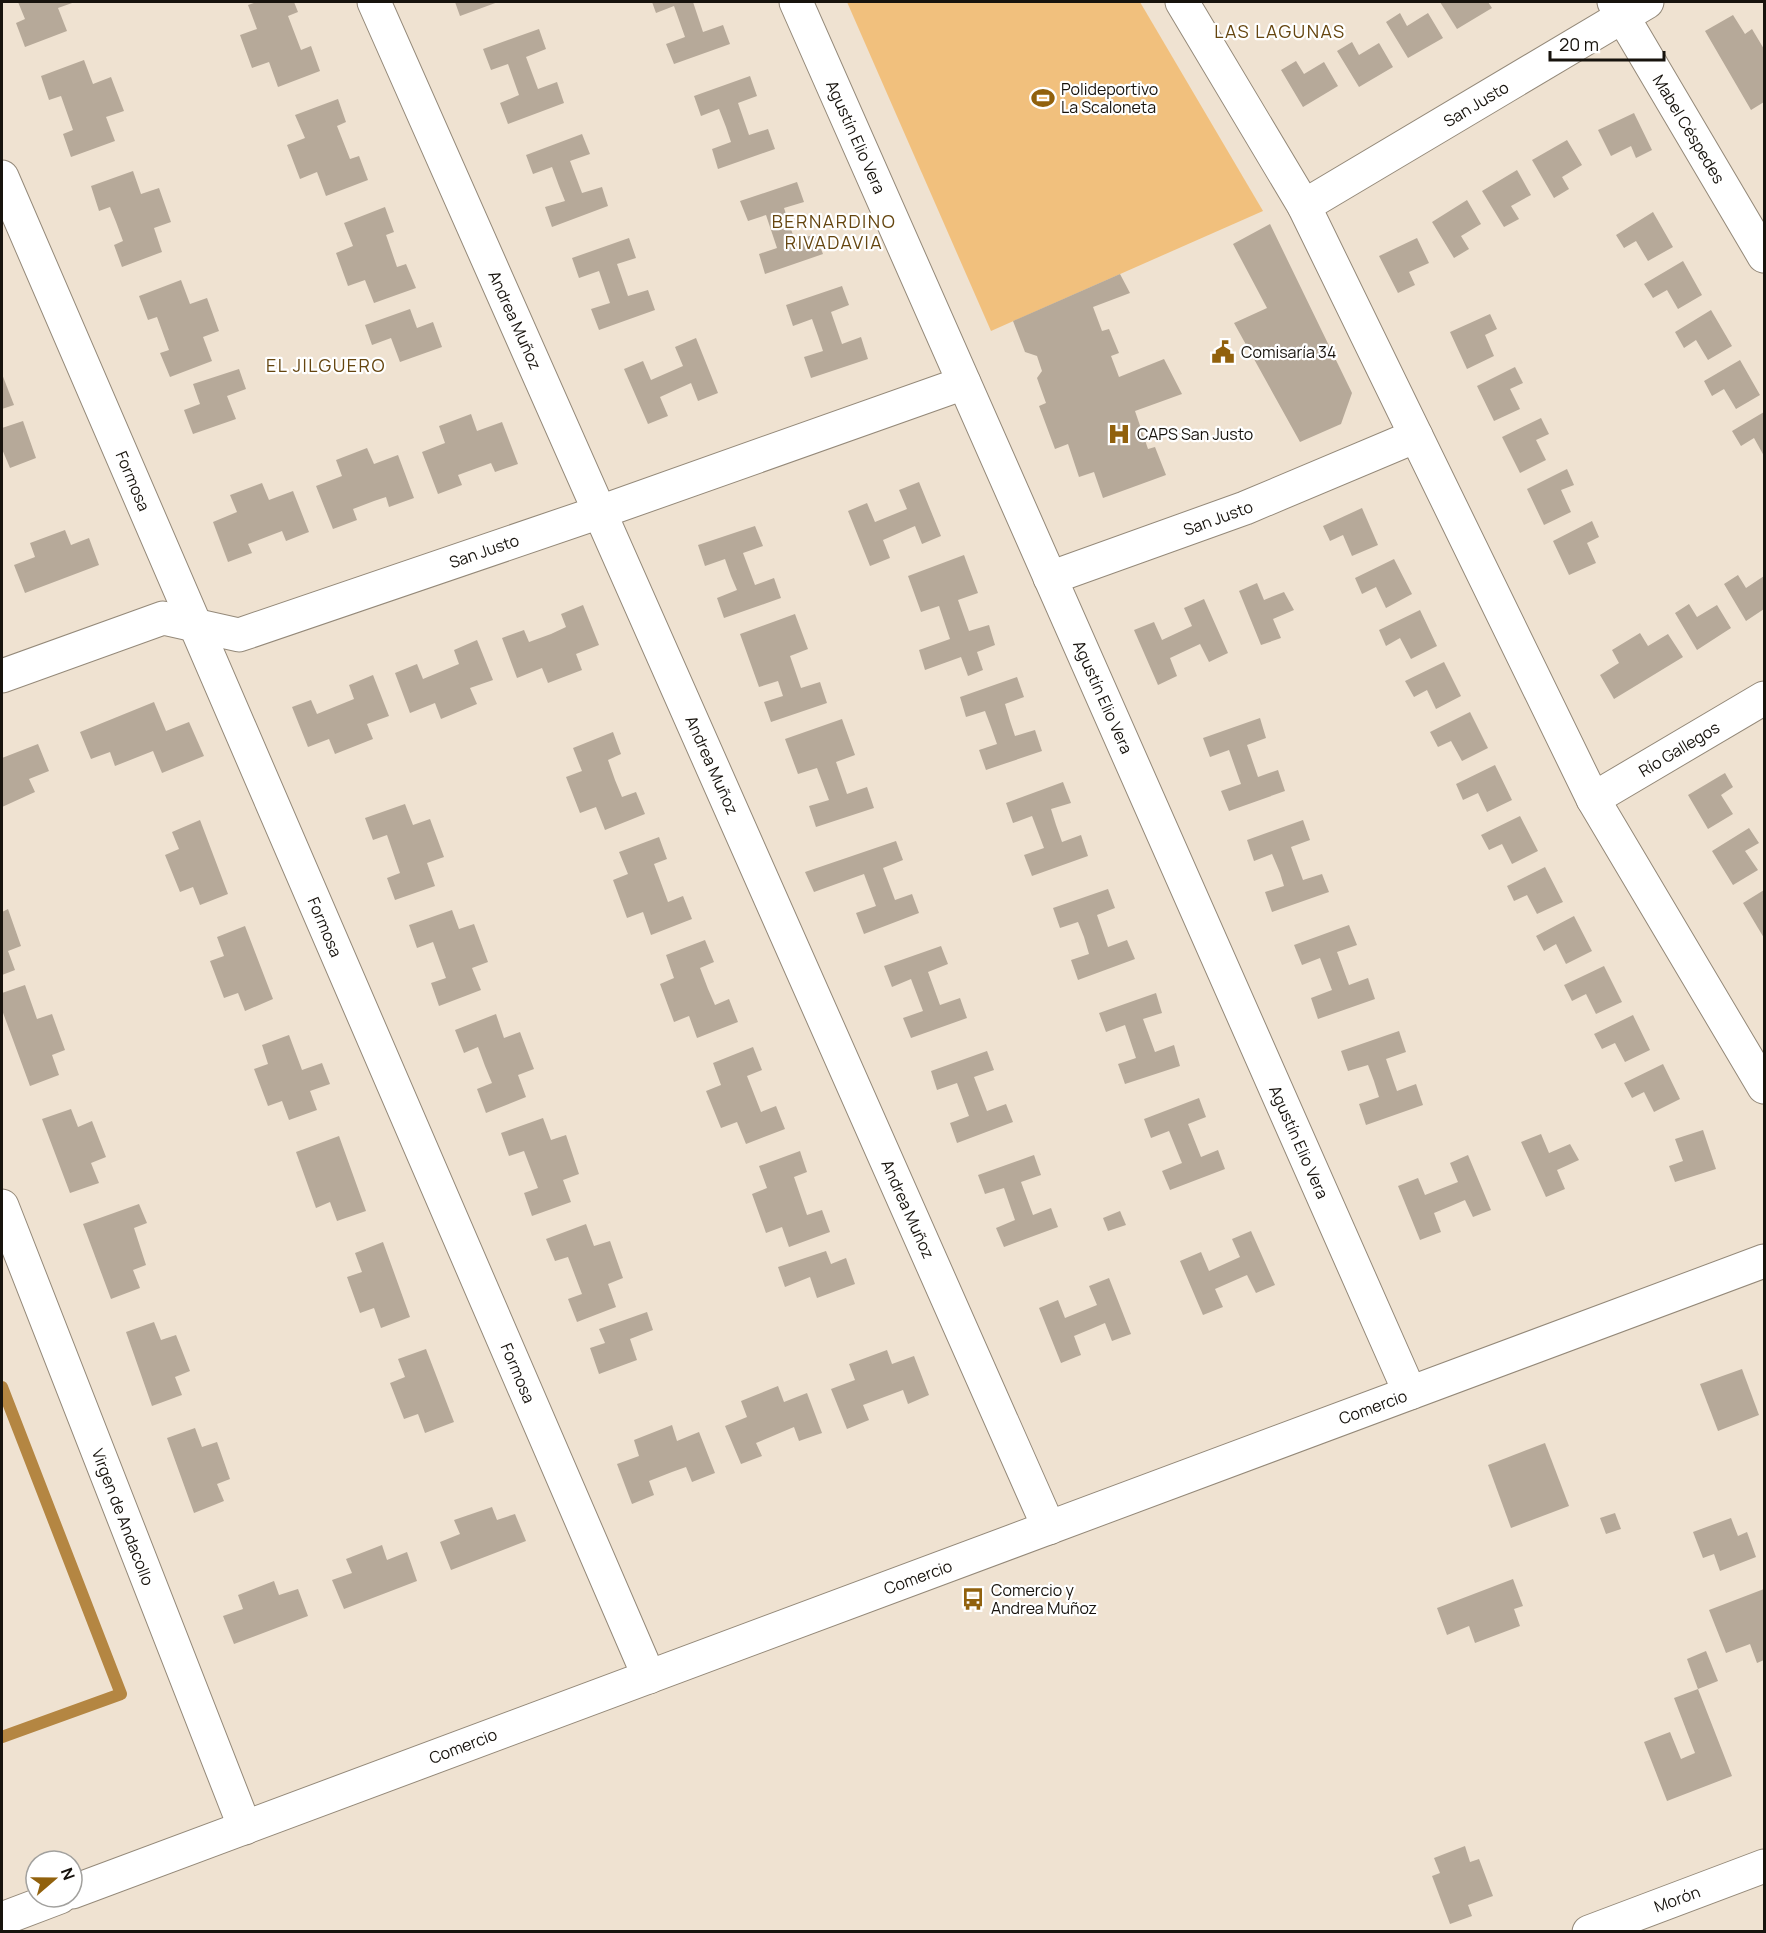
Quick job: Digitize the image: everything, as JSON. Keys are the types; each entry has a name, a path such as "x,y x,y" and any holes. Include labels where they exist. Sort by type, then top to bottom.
{"street":[{"name":"Andrea Muñoz","path":"374,2 1049,1528"},
{"name":"Agustín Elio Vera","path":"796,2 1410,1393"},
{"path":"1182,2 1304,206 1593,799 1764,1087"},
{"name":"San Justo","path":"1304,206 1628,6"},
{"name":"Mabel Céspedes","path":"1628,6 1764,256"},
{"name":"Formosa","path":"2,177 649,1677"},
{"name":"San Justo","path":"2,676 163,618 238,634 600,512 964,383"},
{"name":"San Justo","path":"1050,578 1245,508 1416,436"},
{"name":"Río Gallegos","path":"1593,799 1764,698"},
{"name":"Virgen de Andacollo","path":"2,1206 245,1828"},
{"name":"Comercio","path":"84,1888 1764,1261"},
{"name":"Morón","path":"1589,1932 1764,1866"},
{"path":"2,1919 28,1909"}],"shaded area":[{"name":"Polideportivo La Scaloneta","path":"847,2 1140,2 1263,211 991,331"}],"building":[{"path":"18,2 75,2 58,8 67,31 25,47 16,23 25,19"},
{"path":"257,2 294,2 298,12 288,16 301,50 311,46 320,71 278,87 269,62 252,68 240,35 257,29 248,5"},
{"path":"455,2 498,2 460,16"},
{"path":"652,2 693,2 703,32 723,25 730,44 674,64 666,44 685,37 674,6 656,13"},
{"path":"1440,2 1488,2 1492,8 1457,29"},
{"path":"1400,13 1407,26 1428,13 1443,38 1408,58 1386,22"},
{"path":"1733,15 1745,34 1752,29 1764,49 1764,102 1751,110 1705,31"},
{"path":"539,29 546,49 526,57 538,89 557,82 564,103 508,124 500,103 519,95 508,64 491,70 483,49"},
{"path":"1352,42 1359,55 1379,43 1393,67 1359,87 1337,51"},
{"path":"84,60 93,84 111,77 124,111 106,117 115,141 71,157 63,134 73,130 61,96 49,100 41,76"},
{"path":"1296,61 1304,74 1324,62 1338,86 1303,107 1281,70"},
{"path":"750,76 757,96 738,103 749,135 768,129 775,149 718,169 712,149 731,142 719,109 701,116 694,96"},
{"path":"338,99 346,122 337,126 350,159 359,156 368,180 326,196 317,172 300,179 287,145 305,138 295,115"},
{"path":"1634,113 1652,150 1636,158 1631,146 1611,156 1598,130"},
{"path":"582,134 590,154 570,161 582,193 602,187 608,206 552,227 545,207 565,201 552,167 533,174 526,155"},
{"path":"1567,140 1582,165 1562,177 1569,189 1554,198 1532,160"},
{"path":"1517,170 1531,195 1511,206 1519,219 1504,227 1482,191"},
{"path":"133,171 141,194 159,188 171,222 154,228 162,252 122,267 114,245 123,241 116,222 110,207 99,211 91,186"},
{"path":"797,182 804,202 784,208 795,241 815,234 823,254 765,274 759,254 777,248 766,215 748,221 740,201"},
{"path":"1467,200 1481,224 1461,236 1469,249 1454,258 1432,222"},
{"path":"385,207 394,232 386,235 397,267 406,264 416,288 374,303 365,280 348,286 336,253 353,246 344,223"},
{"path":"1653,212 1673,247 1648,261 1636,241 1624,248 1616,235"},
{"path":"1270,224 1352,393 1341,424 1300,442 1234,323 1267,308 1233,244"},
{"path":"629,238 636,258 617,264 628,296 648,290 655,310 599,330 591,309 610,303 599,271 579,278 572,258"},
{"path":"1417,238 1429,263 1409,272 1415,285 1398,293 1379,256"},
{"path":"1683,261 1702,295 1678,309 1667,290 1653,298 1644,284"},
{"path":"1120,274 1130,293 1093,307 1102,331 1109,329 1119,353 1111,356 1119,377 1164,359 1182,394 1135,411 1148,449 1155,447 1166,475 1103,498 1094,472 1079,477 1068,444 1055,449 1039,406 1046,403 1037,378 1042,371 1037,356 1025,352 1013,321"},
{"path":"181,280 190,304 207,298 219,331 203,337 212,361 170,377 160,353 169,350 157,317 148,320 139,296"},
{"path":"842,286 849,305 831,312 842,344 861,337 868,359 811,378 804,357 823,351 818,336 812,319 793,326 786,305"},
{"path":"410,309 417,328 433,322 442,347 400,362 391,338 372,345 365,325"},
{"path":"1711,310 1732,346 1708,360 1696,340 1684,348 1675,332"},
{"path":"1490,314 1497,329 1485,335 1494,356 1467,369 1450,332"},
{"path":"696,338 718,393 698,401 691,383 660,397 668,416 648,424 624,369 643,361 651,380 683,366 675,347"},
{"path":"1740,360 1760,395 1736,409 1724,389 1712,396 1704,381"},
{"path":"1515,367 1523,383 1510,389 1520,409 1494,421 1477,386"},
{"path":"239,369 246,389 227,396 236,419 193,434 184,410 200,404 193,384"},
{"path":"2,374 14,405 2,409"},
{"path":"1764,412 1764,456 1754,438 1741,446 1732,431"},
{"path":"471,414 477,431 502,422 518,464 495,472 491,463 458,475 462,485 438,494 422,452 445,443 439,426"},
{"path":"1541,418 1549,434 1536,440 1546,460 1520,473 1502,437"},
{"path":"23,421 36,458 10,468 2,449 2,428"},
{"path":"367,448 374,464 398,455 414,498 389,507 386,497 353,509 357,520 333,529 316,486 342,476 336,460"},
{"path":"1567,469 1574,485 1561,490 1571,512 1544,525 1527,489"},
{"path":"919,482 941,536 922,544 915,526 883,540 890,558 870,566 848,511 867,503 875,522 907,509 899,490"},
{"path":"262,483 269,500 293,491 309,532 286,541 282,531 248,544 252,553 228,562 213,522 237,512 230,495"},
{"path":"1362,508 1378,545 1352,556 1343,535 1330,541 1323,526"},
{"path":"1592,521 1599,537 1587,543 1596,563 1569,575 1553,541"},
{"path":"755,526 763,546 743,553 755,585 774,578 781,598 724,618 717,598 737,590 725,559 705,566 698,545"},
{"path":"65,530 71,545 89,538 99,565 25,593 14,565 35,557 30,543"},
{"path":"964,555 978,593 958,600 969,631 989,625 995,645 977,652 983,670 968,676 961,657 925,670 919,650 950,639 939,606 921,612 908,576"},
{"path":"1394,559 1412,594 1386,608 1376,587 1362,594 1355,578"},
{"path":"1738,575 1746,588 1764,576 1764,609 1746,621 1724,584"},
{"path":"1257,583 1264,600 1284,592 1294,610 1273,619 1281,638 1261,645 1239,591"},
{"path":"1204,599 1228,653 1209,662 1200,644 1170,658 1177,676 1158,685 1134,630 1154,622 1162,640 1192,626 1184,608"},
{"path":"1689,604 1697,617 1717,605 1731,628 1697,650 1675,613"},
{"path":"583,605 599,645 576,654 582,670 548,683 542,668 517,678 502,638 524,630 529,642 551,634 566,627 561,614"},
{"path":"1420,610 1437,646 1411,659 1400,638 1386,646 1379,630"},
{"path":"795,614 808,649 790,656 801,688 820,682 827,703 771,722 764,702 783,696 778,681 759,687 740,634"},
{"path":"1640,633 1648,646 1668,634 1683,657 1614,699 1600,675 1619,663 1612,650"},
{"path":"477,640 493,680 470,688 477,704 441,719 435,703 410,713 395,673 417,664 423,679 459,664 454,650"},
{"path":"1444,662 1461,696 1436,709 1427,690 1414,697 1405,681"},
{"path":"373,675 389,716 367,724 373,739 335,754 329,739 308,747 292,707 311,700 317,714 354,699 349,685"},
{"path":"1017,677 1024,697 1005,704 1015,736 1035,730 1042,751 986,770 979,750 997,744 991,727 985,711 966,717 960,697"},
{"path":"154,702 166,731 189,722 204,756 162,773 153,751 115,766 110,752 91,759 80,732"},
{"path":"1470,712 1488,748 1462,761 1451,741 1438,747 1430,732"},
{"path":"1260,718 1266,738 1247,745 1258,777 1278,770 1285,791 1229,811 1221,791 1241,784 1229,750 1210,757 1203,738"},
{"path":"842,719 855,755 836,762 847,794 867,787 874,808 816,827 809,806 829,800 817,768 798,774 785,739"},
{"path":"613,732 621,754 608,760 615,780 622,797 636,792 645,814 605,830 596,807 580,813 566,777 582,771 573,748"},
{"path":"38,744 49,771 29,779 35,792 2,807 2,758"},
{"path":"1495,765 1512,800 1487,812 1478,793 1463,800 1456,784"},
{"path":"1725,773 1733,787 1721,795 1733,814 1708,829 1688,795"},
{"path":"1063,782 1071,803 1051,809 1056,825 1062,842 1081,835 1088,856 1032,876 1024,855 1044,848 1032,816 1013,823 1006,803"},
{"path":"405,804 413,825 430,819 444,857 427,863 435,886 395,900 387,878 400,873 387,835 373,840 365,818"},
{"path":"1520,816 1538,851 1512,864 1502,844 1489,850 1481,835"},
{"path":"200,820 228,894 200,905 193,887 180,892 165,855 179,849 172,832"},
{"path":"1303,820 1310,840 1291,847 1303,880 1322,874 1329,892 1272,912 1265,892 1284,886 1280,873 1272,854 1254,861 1247,840"},
{"path":"1749,828 1759,843 1745,851 1758,870 1733,885 1712,851"},
{"path":"659,837 667,859 654,864 668,902 683,896 692,919 651,935 643,912 627,918 613,880 628,874 619,852"},
{"path":"896,841 903,860 883,868 895,900 912,894 919,913 864,934 856,913 876,906 864,874 814,892 805,872"},
{"path":"1545,867 1563,902 1537,914 1527,895 1514,901 1507,886"},
{"path":"1108,889 1115,908 1097,915 1108,947 1127,940 1135,959 1078,980 1071,960 1089,954 1084,937 1078,922 1060,928 1053,908"},
{"path":"1764,890 1764,938 1743,903"},
{"path":"8,909 21,946 8,951 15,970 2,975 2,912"},
{"path":"452,910 459,929 474,924 488,962 472,968 481,990 439,1006 431,983 446,978 433,942 417,948 409,925"},
{"path":"1574,916 1592,951 1566,964 1556,944 1544,951 1536,936"},
{"path":"1349,925 1357,945 1337,952 1349,985 1368,978 1375,999 1318,1019 1311,998 1332,990 1320,958 1302,965 1294,945"},
{"path":"245,926 273,999 245,1011 238,993 224,998 210,961 224,956 217,937"},
{"path":"705,940 714,962 700,968 708,989 715,1005 729,999 738,1022 697,1038 689,1016 674,1022 660,984 674,978 666,955"},
{"path":"941,946 948,964 928,972 940,1005 960,998 967,1018 911,1038 903,1018 923,1011 911,979 892,987 884,966"},
{"path":"1604,966 1622,1002 1596,1014 1586,994 1572,1001 1564,985"},
{"path":"25,985 37,1019 52,1014 65,1050 52,1055 59,1075 30,1086 2,1010 2,993"},
{"path":"1156,993 1162,1013 1143,1019 1155,1052 1174,1045 1180,1066 1125,1084 1118,1064 1136,1058 1125,1025 1106,1032 1099,1013"},
{"path":"496,1014 504,1038 520,1032 534,1069 518,1075 526,1097 486,1113 477,1089 492,1083 478,1047 464,1053 455,1030"},
{"path":"1633,1015 1650,1050 1625,1062 1615,1043 1602,1049 1594,1034"},
{"path":"1399,1031 1406,1052 1386,1059 1397,1091 1416,1084 1423,1105 1366,1125 1359,1104 1379,1097 1374,1081 1368,1065 1348,1071 1341,1051"},
{"path":"289,1035 302,1070 322,1063 330,1084 310,1091 317,1110 289,1120 282,1101 268,1106 254,1069 268,1064 262,1045"},
{"path":"753,1047 762,1070 747,1076 761,1112 776,1106 785,1129 746,1144 737,1122 721,1128 706,1091 721,1085 713,1063"},
{"path":"987,1051 994,1070 974,1077 987,1111 1006,1104 1013,1122 957,1143 950,1123 969,1116 957,1083 937,1090 931,1071"},
{"path":"1663,1064 1680,1099 1654,1112 1644,1092 1632,1098 1624,1083"},
{"path":"1199,1098 1206,1117 1188,1124 1201,1157 1218,1150 1225,1169 1170,1190 1162,1171 1182,1163 1169,1131 1151,1138 1144,1119"},
{"path":"71,1109 78,1127 92,1121 106,1157 91,1163 99,1183 70,1193 42,1119"},
{"path":"543,1118 551,1140 566,1135 579,1174 563,1180 571,1202 532,1216 524,1193 538,1188 524,1151 509,1156 501,1133"},
{"path":"1703,1130 1716,1169 1675,1182 1669,1166 1683,1161 1675,1139"},
{"path":"1541,1134 1549,1153 1570,1144 1579,1160 1557,1170 1565,1189 1546,1197 1521,1142"},
{"path":"339,1136 366,1211 337,1221 330,1202 316,1208 296,1152"},
{"path":"800,1151 807,1172 794,1177 807,1215 822,1210 830,1232 789,1247 782,1227 766,1233 752,1194 767,1188 759,1166"},
{"path":"1034,1155 1041,1175 1021,1182 1033,1215 1051,1208 1058,1227 1004,1247 996,1228 1015,1220 1004,1188 985,1194 978,1175"},
{"path":"1468,1155 1491,1210 1473,1217 1465,1200 1434,1213 1441,1232 1420,1240 1398,1186 1418,1178 1425,1195 1458,1182 1450,1163"},
{"path":"139,1204 147,1223 134,1228 146,1265 133,1270 140,1288 111,1299 83,1224"},
{"path":"1120,1211 1126,1225 1108,1231 1103,1218"},
{"path":"586,1224 594,1246 610,1241 623,1278 608,1284 616,1307 577,1322 568,1299 582,1294 568,1257 555,1261 546,1239"},
{"path":"1251,1231 1275,1285 1256,1293 1247,1275 1215,1289 1223,1307 1203,1315 1180,1261 1201,1252 1209,1271 1240,1257 1232,1239"},
{"path":"383,1242 410,1317 381,1328 374,1308 360,1313 347,1277 362,1272 355,1253"},
{"path":"826,1251 831,1264 846,1258 855,1284 817,1298 810,1277 785,1287 778,1267"},
{"path":"1109,1278 1131,1334 1112,1341 1105,1323 1074,1336 1081,1355 1061,1363 1039,1308 1058,1300 1065,1318 1097,1305 1089,1286"},
{"path":"647,1312 653,1330 630,1339 637,1360 599,1374 590,1348 605,1343 599,1329"},
{"path":"154,1322 161,1340 176,1335 190,1371 175,1377 182,1395 152,1406 126,1332"},
{"path":"426,1349 454,1422 425,1433 418,1414 404,1419 390,1383 405,1377 398,1359"},
{"path":"887,1350 892,1364 914,1356 929,1395 908,1404 903,1390 863,1405 869,1420 847,1429 831,1389 855,1380 849,1364"},
{"path":"1742,1369 1759,1415 1718,1431 1700,1384"},
{"path":"778,1386 784,1402 807,1393 822,1433 799,1441 794,1427 756,1443 762,1456 741,1464 725,1426 747,1417 741,1401"},
{"path":"672,1425 677,1441 699,1432 715,1473 692,1482 686,1467 672,1472 649,1481 654,1495 632,1504 617,1464 639,1456 634,1440"},
{"path":"195,1428 202,1447 217,1442 230,1479 217,1484 224,1501 194,1513 167,1438"},
{"path":"1545,1443 1569,1506 1511,1528 1488,1465"},
{"path":"492,1507 497,1520 515,1514 526,1541 451,1570 440,1542 460,1534 454,1520"},
{"path":"1615,1513 1621,1529 1606,1534 1600,1518"},
{"path":"1731,1518 1738,1536 1747,1532 1756,1557 1720,1571 1714,1554 1703,1558 1693,1532"},
{"path":"382,1545 387,1560 407,1552 417,1581 344,1609 332,1580 352,1573 346,1559"},
{"path":"1513,1579 1523,1606 1514,1609 1520,1626 1475,1643 1469,1626 1447,1635 1437,1608"},
{"path":"274,1581 279,1595 298,1589 308,1616 234,1644 223,1616 243,1609 238,1595"},
{"path":"1764,1589 1764,1660 1757,1663 1750,1644 1726,1653 1709,1610"},
{"path":"1706,1651 1718,1681 1698,1689 1687,1659"},
{"path":"1698,1689 1732,1776 1667,1801 1644,1742 1670,1732 1681,1759 1695,1753 1674,1698"},
{"path":"1465,1846 1470,1862 1479,1859 1493,1896 1468,1905 1472,1916 1450,1924 1432,1876 1440,1873 1434,1858"}],"waterway":[{"path":"2,1387 121,1694 2,1737"}],"place":[{"name":"Polideportivo La Scaloneta","path":"1043,98"},
{"name":"Comisaría 34","path":"1223,352"},
{"name":"CAPS San Justo","path":"1119,434"},
{"name":"Comercio y Andrea Muñoz","path":"973,1599"}],"district":[{"name":"LAS LAGUNAS","path":"1280,32"},
{"name":"BERNARDINO RIVADAVIA","path":"834,232"},
{"name":"EL JILGUERO","path":"326,366"}]}
